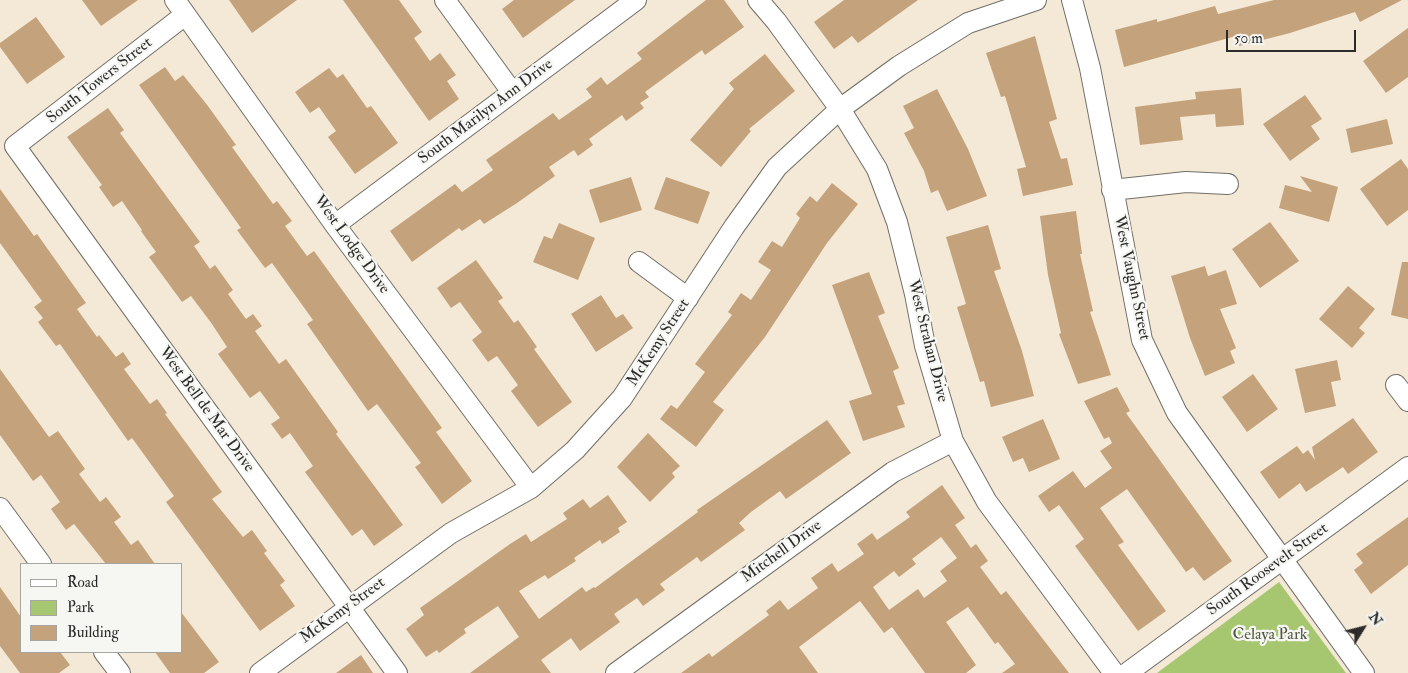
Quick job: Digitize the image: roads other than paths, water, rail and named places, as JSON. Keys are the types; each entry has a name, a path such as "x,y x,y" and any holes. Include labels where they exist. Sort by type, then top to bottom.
{"street":[{"path":"445,0 512,92"},
{"name":"South Marilyn Ann Drive","path":"336,225 636,0"},
{"name":"West Strahan Drive","path":"758,0 776,21 840,108 877,170 897,222 915,294 925,346 953,441 987,502 1114,673"},
{"name":"McKemy Street","path":"260,673 451,533 531,488 575,450 622,398 734,227 777,167 840,108 899,66 968,23 1036,0"},
{"name":"West Vaughn Street","path":"1072,0 1090,68 1142,340 1177,413 1364,673"},
{"name":"South Towers Street","path":"15,146 180,8"},
{"name":"West Lodge Drive","path":"180,8 336,225 531,488"},
{"name":"West Bell de Mar Drive","path":"15,146 397,673"},
{"path":"1112,190 1186,182 1228,184"},
{"path":"639,262 688,298"},
{"name":"Mitchell Drive","path":"616,673 894,472 953,441"},
{"name":"South Roosevelt Street","path":"1127,673 1408,467"},
{"path":"0,508 40,563"},
{"path":"105,653 120,673"}],"park label":[{"name":"Celaya Park","path":"1270,636"}]}
